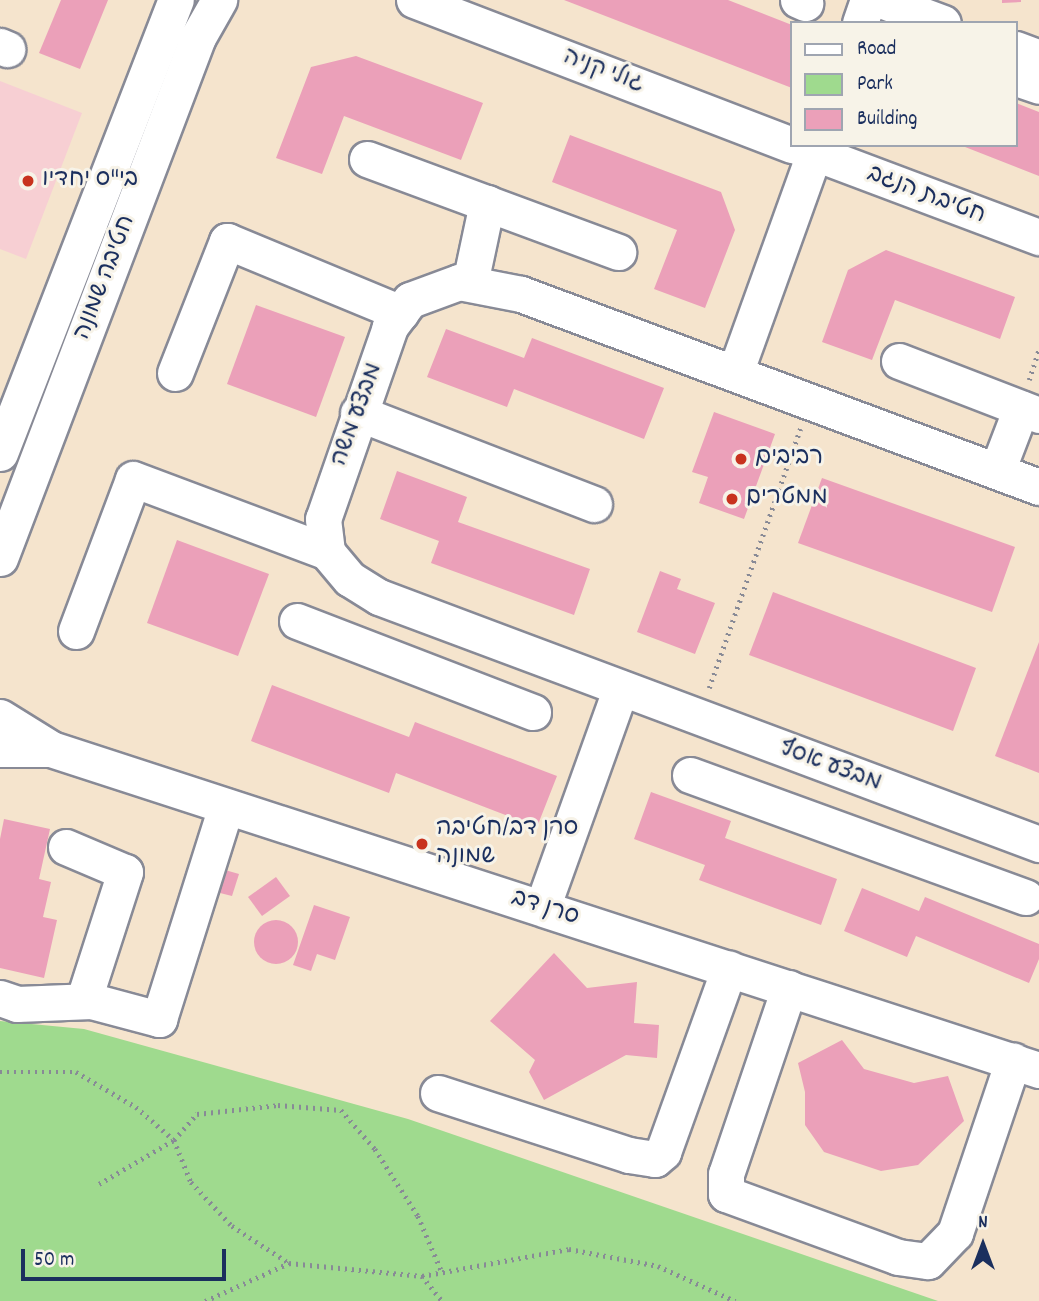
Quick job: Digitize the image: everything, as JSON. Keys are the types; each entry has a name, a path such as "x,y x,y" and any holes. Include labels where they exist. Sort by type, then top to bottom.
{"street":[{"name":"חטיבה שמונה","path":"0,453 176,0"},
{"name":"חטיבה שמונה","path":"0,558 198,37 219,0"},
{"name":"גולי קניה","path":"414,0 790,142"},
{"path":"861,21 868,0"},
{"path":"881,0 938,21"},
{"path":"1018,50 1039,58"},
{"path":"1018,79 1039,86"},
{"name":"חטיבת הנגב","path":"804,147 1039,237"},
{"path":"804,147 735,373 1039,487"},
{"path":"367,159 618,252"},
{"path":"470,283 487,204"},
{"path":"176,373 227,241 401,313"},
{"name":"מבצע משה","path":"327,552 323,519 390,327 410,300 435,288 470,283 521,294 735,373"},
{"path":"899,361 1030,411 997,471"},
{"path":"358,413 594,504"},
{"path":"76,631 133,479 327,552 350,579 379,597 620,690 542,908"},
{"path":"420,668 436,620"},
{"path":"297,621 533,712"},
{"name":"מבצע אסף","path":"620,690 1039,844"},
{"name":"סרן דב","path":"0,717 51,749 1026,1065"},
{"name":"סרן דב","path":"0,749 51,749"},
{"path":"690,775 1026,898"},
{"path":"839,830 858,777"},
{"path":"66,847 125,872 84,999 159,1019 226,806"},
{"path":"438,1093 629,1155 655,1159 666,1146 729,969"},
{"path":"789,988 726,1174 726,1194 898,1256 928,1261 955,1233 1026,1065"},
{"path":"0,998 17,1004 92,1001"}],"path":[{"path":"698,718 810,402"},
{"path":"0,1072 76,1072 136,1107 174,1140 191,1182 232,1226 289,1263 422,1276 569,1249 659,1266 735,1301"},
{"path":"99,1184 174,1140 197,1114 278,1105 341,1110 374,1149 418,1216 442,1272"},
{"path":"205,1301 289,1263"},
{"path":"422,1276 442,1301"}],"shaded area":[{"name":"בי\"ס יחדיו","path":"0,81 82,113 26,259 0,249"}],"green space":[{"path":"0,1021 84,1029 408,1119 938,1301 0,1301"}],"building":[{"path":"61,0 108,0 80,69 39,53"},
{"path":"564,0 728,0 790,24 790,87"},
{"path":"1002,0 1021,0 1021,2 1002,3"},
{"path":"356,56 483,103 461,160 344,116 322,174 276,158 311,67"},
{"path":"1018,104 1039,112 1039,176 965,147 1018,147"},
{"path":"570,135 721,192 735,230 705,308 654,289 677,230 552,182"},
{"path":"886,250 1015,297 1000,339 895,300 872,360 822,342 848,270"},
{"path":"256,305 345,337 316,417 227,384"},
{"path":"446,329 524,358 532,338 664,388 644,439 514,389 507,407 427,377"},
{"path":"714,412 775,434 744,519 699,503 708,477 692,472"},
{"path":"397,471 467,497 458,522 590,569 574,615 431,563 439,541 380,519"},
{"path":"822,478 1015,547 992,612 798,543"},
{"path":"177,540 269,574 238,656 147,623"},
{"path":"660,571 681,579 677,589 715,603 695,654 637,632"},
{"path":"773,592 976,668 953,731 749,655"},
{"path":"1039,642 1039,773 995,756"},
{"path":"272,685 409,737 415,722 557,776 537,827 396,773 389,793 251,741"},
{"path":"651,792 731,821 725,838 837,879 821,925 699,880 705,865 634,839"},
{"path":"4,819 50,829 39,879 51,882 43,917 57,920 44,978 0,968 0,839"},
{"path":"218,868 239,874 232,896 212,891"},
{"path":"276,877 290,896 262,916 248,897"},
{"path":"862,888 919,911 925,897 1039,944 1039,959 1029,983 916,936 907,957 844,931"},
{"path":"314,905 350,917 335,960 317,954 311,971 293,965"},
{"path":"276,920 291,927 298,942 291,957 276,964 261,957 254,942 261,927"},
{"path":"554,953 587,988 637,982 634,1023 659,1025 657,1058 626,1055 544,1100 529,1072 535,1060 490,1021"},
{"path":"842,1040 864,1069 914,1083 948,1076 964,1121 918,1165 881,1171 824,1152 805,1125 805,1092 798,1063"}],"place":[{"name":"בי\"ס יחדיו","path":"28,181"},
{"name":"רביבים","path":"741,459"},
{"name":"ממטרים","path":"732,499"},
{"name":"סרן דב/חטיבה שמונה","path":"422,844"}]}
